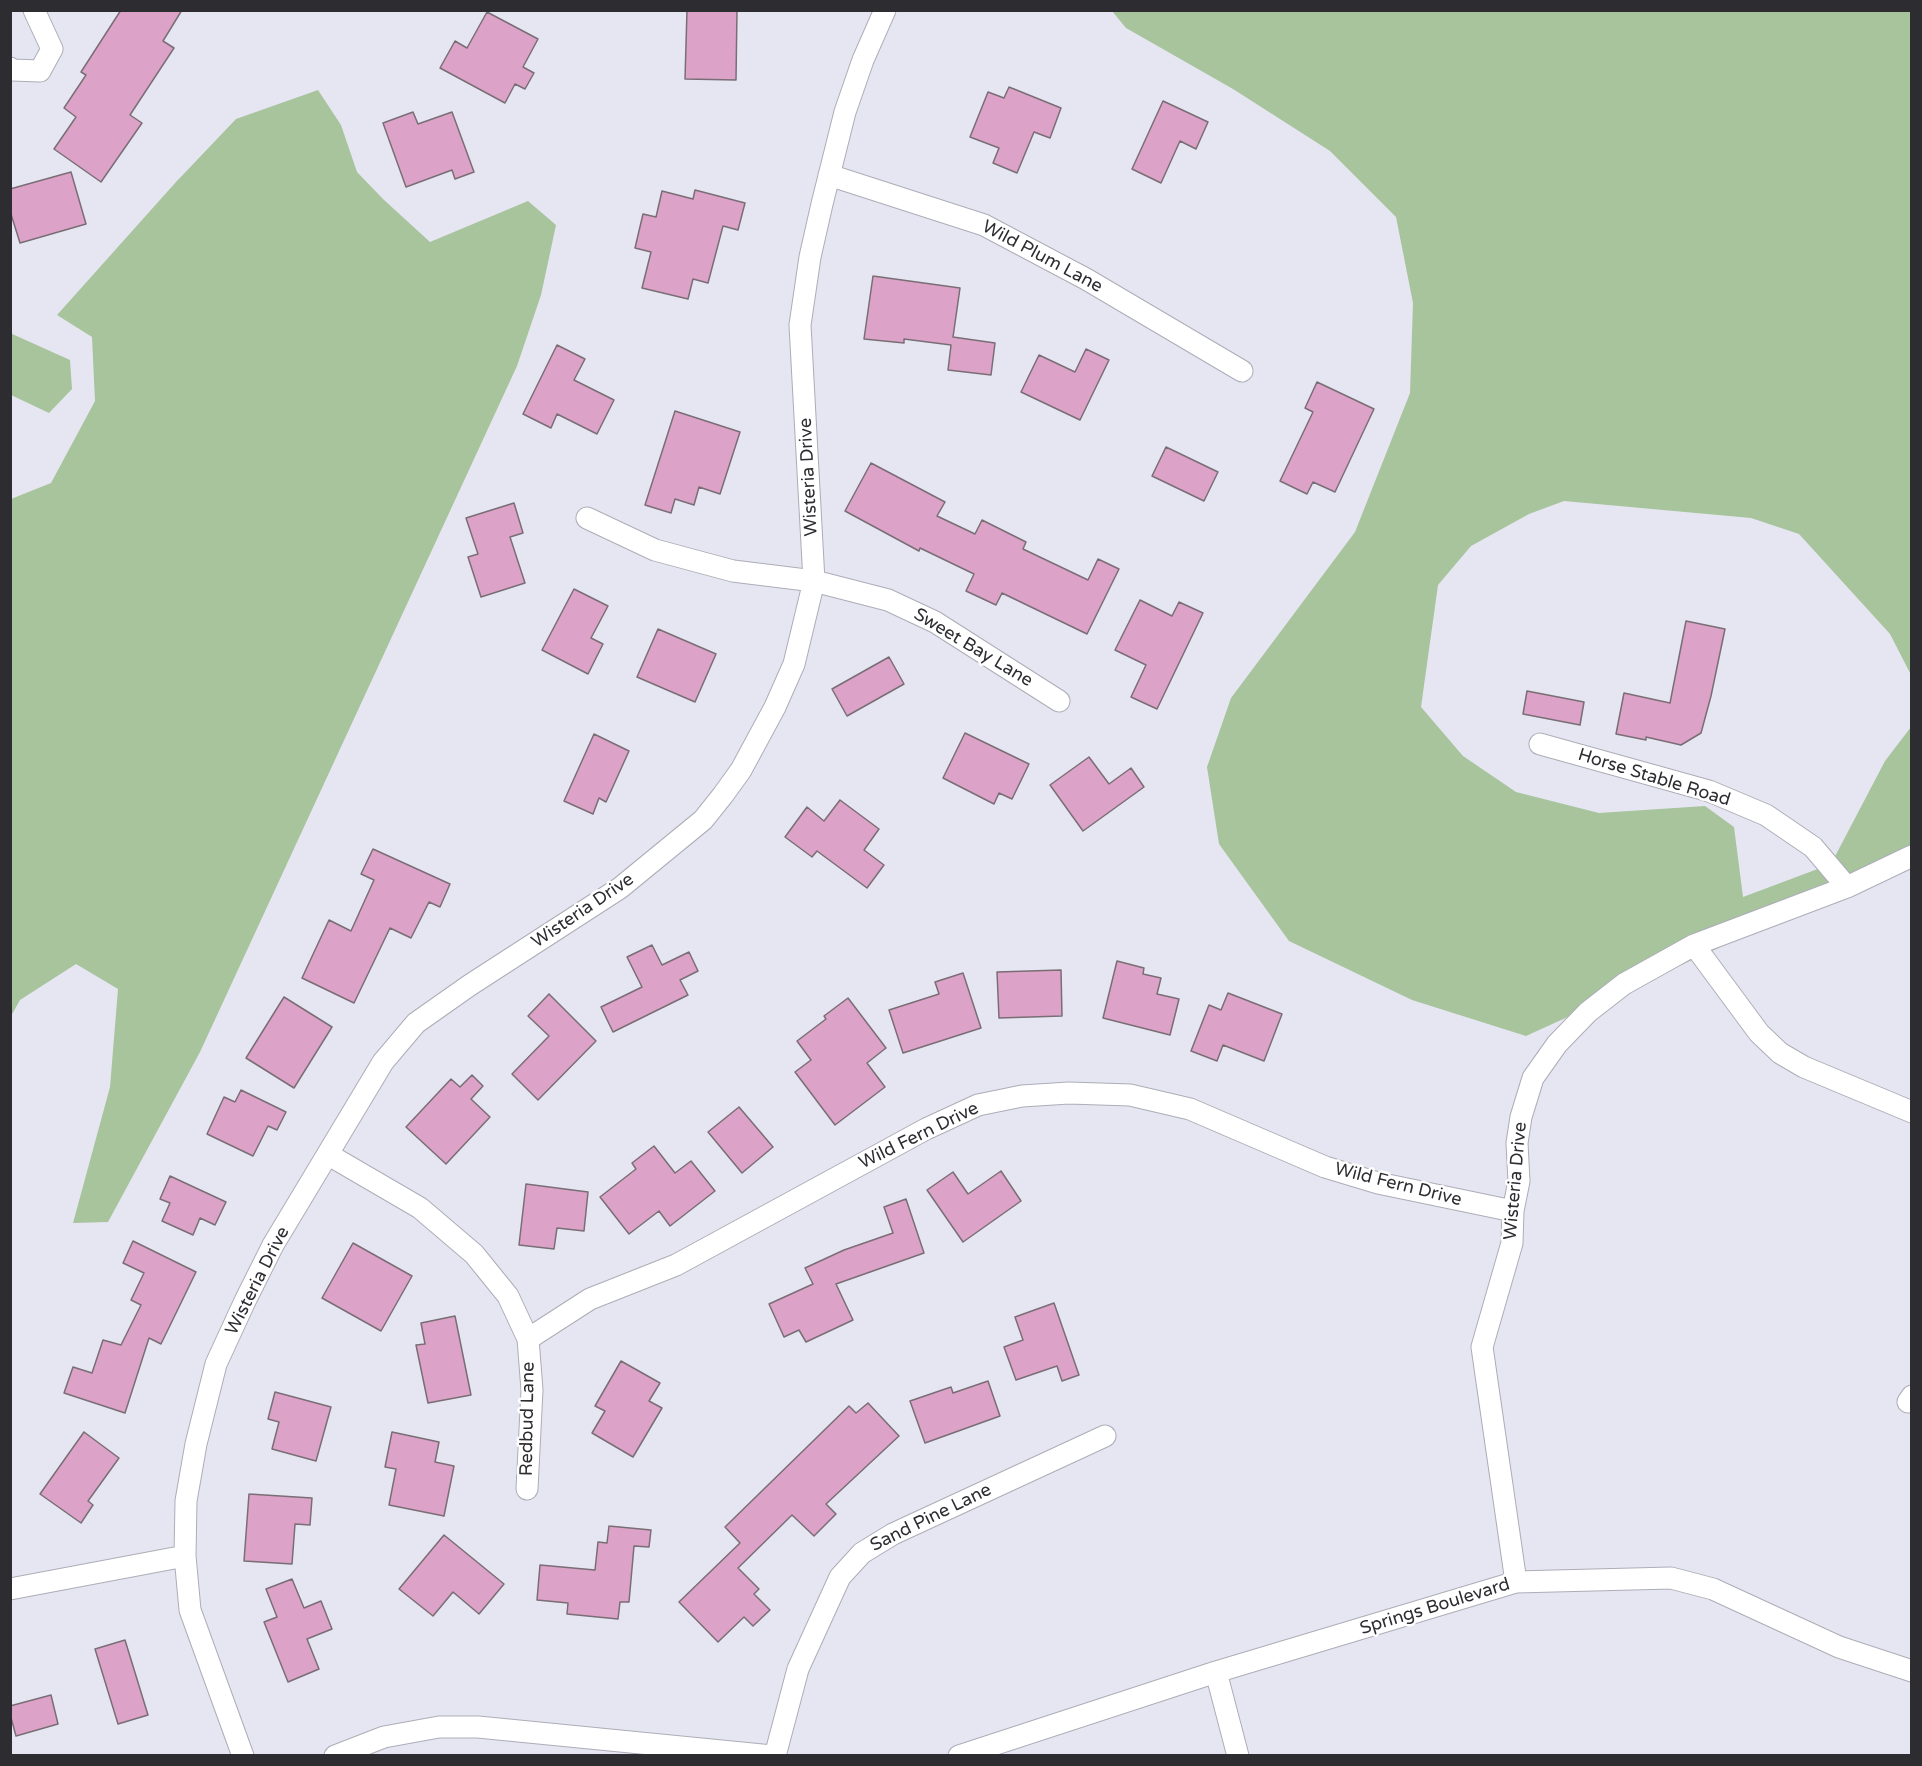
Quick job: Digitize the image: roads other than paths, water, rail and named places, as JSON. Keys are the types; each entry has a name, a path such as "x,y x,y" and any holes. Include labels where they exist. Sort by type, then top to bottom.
{"street":[{"path":"10,68 40,71 52,49 34,10"},
{"name":"Wisteria Drive","path":"243,1755 190,1611 185,1556 188,1490 196,1444 216,1364 273,1245 383,1062 416,1023 470,985 620,888 703,820 741,770 775,707 794,664 814,581 800,324 810,257 845,112 885,10"},
{"name":"Wild Plum Lane","path":"829,175 984,225 1086,279 1242,371"},
{"name":"Sweet Bay Lane","path":"587,518 655,550 733,571 814,581 888,600 934,622 1059,702"},
{"name":"Horse Stable Road","path":"1540,744 1709,791 1766,815 1813,847 1847,887"},
{"name":"Wisteria Drive","path":"1516,1582 1482,1347 1512,1243 1513,1211 1519,1181 1517,1143 1521,1117 1533,1078 1557,1044 1588,1012 1624,984 1694,945 1847,887 1911,856"},
{"path":"1694,945 1759,1034 1780,1053 1804,1067 1911,1112"},
{"name":"Wild Fern Drive","path":"528,1339 590,1299 676,1264 926,1129 978,1105 1022,1096 1069,1093 1130,1095 1190,1108 1325,1167 1378,1183 1513,1211"},
{"name":"Redbud Lane","path":"328,1155 420,1208 474,1254 508,1296 528,1339 532,1390 527,1489"},
{"name":"Sand Pine Lane","path":"773,1755 798,1669 840,1577 862,1552 893,1534 1105,1436"},
{"path":"10,1589 185,1556"},
{"name":"Springs Boulevard","path":"959,1755 1216,1672 1516,1582 1671,1578 1713,1589 1839,1647 1911,1671"},
{"path":"1216,1672 1238,1755"},
{"path":"335,1755 384,1737 439,1727 478,1727 773,1755"}]}
